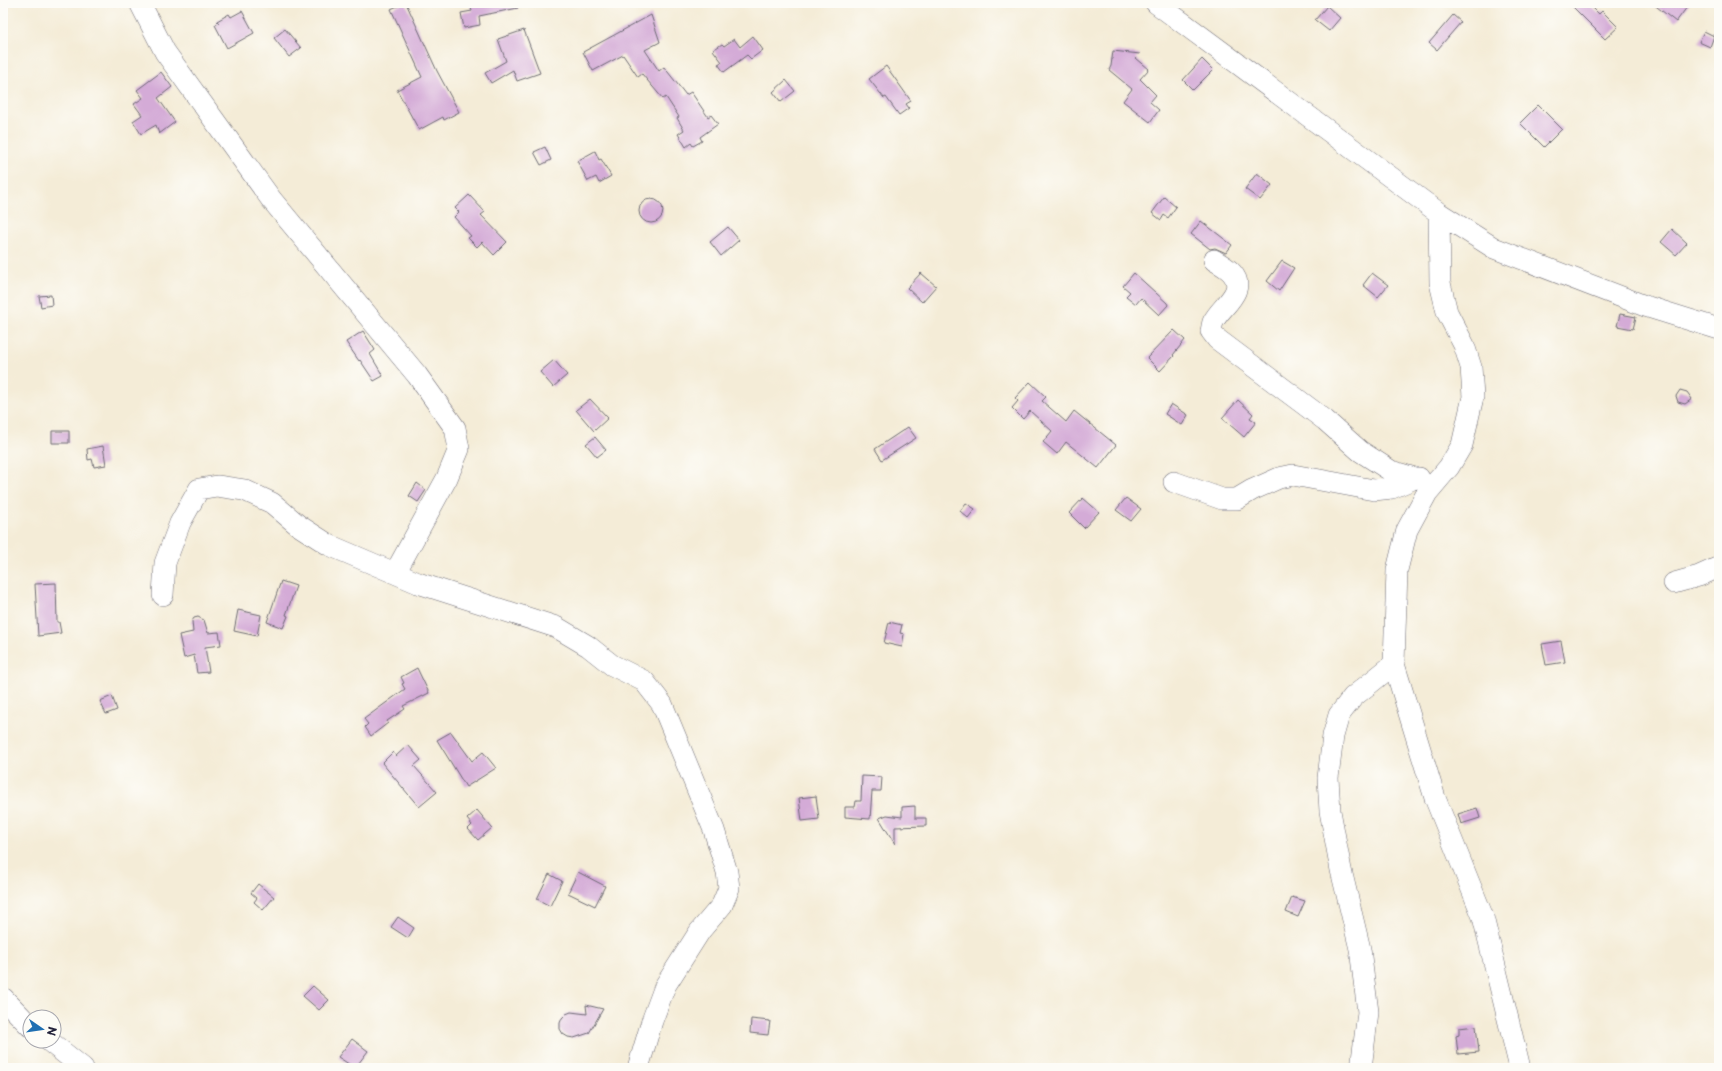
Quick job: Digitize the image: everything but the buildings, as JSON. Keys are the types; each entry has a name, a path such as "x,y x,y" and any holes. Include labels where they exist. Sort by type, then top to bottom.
{"street":[{"path":"140,3 165,52 271,200 417,375 455,428 459,449 447,478 395,573"},
{"path":"1156,3 1439,214 1494,248 1646,306 1719,329"},
{"path":"1439,214 1440,283 1448,312 1464,345 1471,367 1473,397 1462,445 1449,467 1427,493 1407,530 1397,570 1394,664 1435,798 1483,917 1520,1068"},
{"path":"1214,260 1232,272 1236,279 1237,286 1234,295 1213,322 1211,331 1217,339 1325,420 1360,451 1391,471 1415,478 1439,478"},
{"path":"1174,482 1222,500 1237,499 1279,478 1293,475 1374,490 1392,488 1415,478"},
{"path":"163,595 165,564 180,524 199,489 217,486 244,490 272,503 298,525 329,545 418,583 556,627 588,646 612,665 644,682 662,704 714,830 727,872 729,888 722,905 700,931 665,986 652,1021 638,1068"},
{"path":"1674,584 1699,576 1719,567"},
{"path":"1362,1068 1368,1012 1360,949 1341,870 1330,811 1328,778 1333,736 1339,715 1352,697 1394,664"},
{"path":"3,998 22,1018"},
{"path":"59,1049 83,1068"}]}
